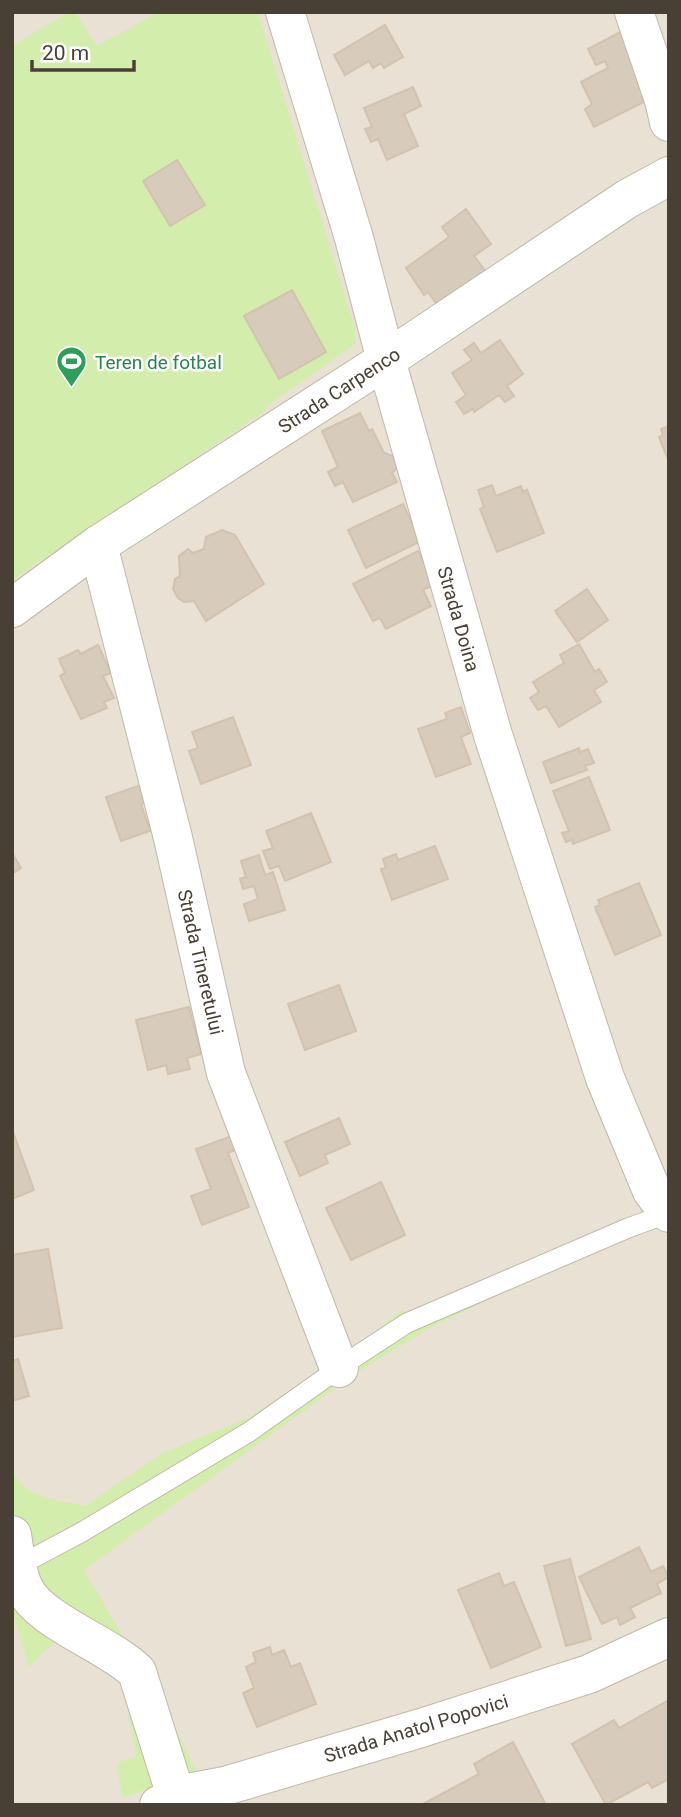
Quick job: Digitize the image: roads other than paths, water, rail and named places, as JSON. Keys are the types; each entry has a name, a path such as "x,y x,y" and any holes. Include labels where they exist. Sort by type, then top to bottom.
{"street":[{"name":"Strada Doina","path":"285,12 354,238 493,735 573,987 605,1078 652,1191 669,1213"},
{"path":"634,12 669,122"},
{"name":"Strada Carpenco","path":"12,608 98,545 386,360 627,199 669,176"},
{"name":"Strada Tineretului","path":"98,545 173,838 226,1073 339,1368"},
{"path":"15,1548 24,1590 35,1603 49,1615 126,1661 137,1672 182,1800"},
{"name":"Strada Anatol Popovici","path":"182,1800 589,1674 669,1637"}],"lane":[{"path":"15,1548 35,1556 82,1532 249,1432 407,1323 669,1213"}],"place":[{"name":"Teren de fotbal","path":"72,389"}]}
